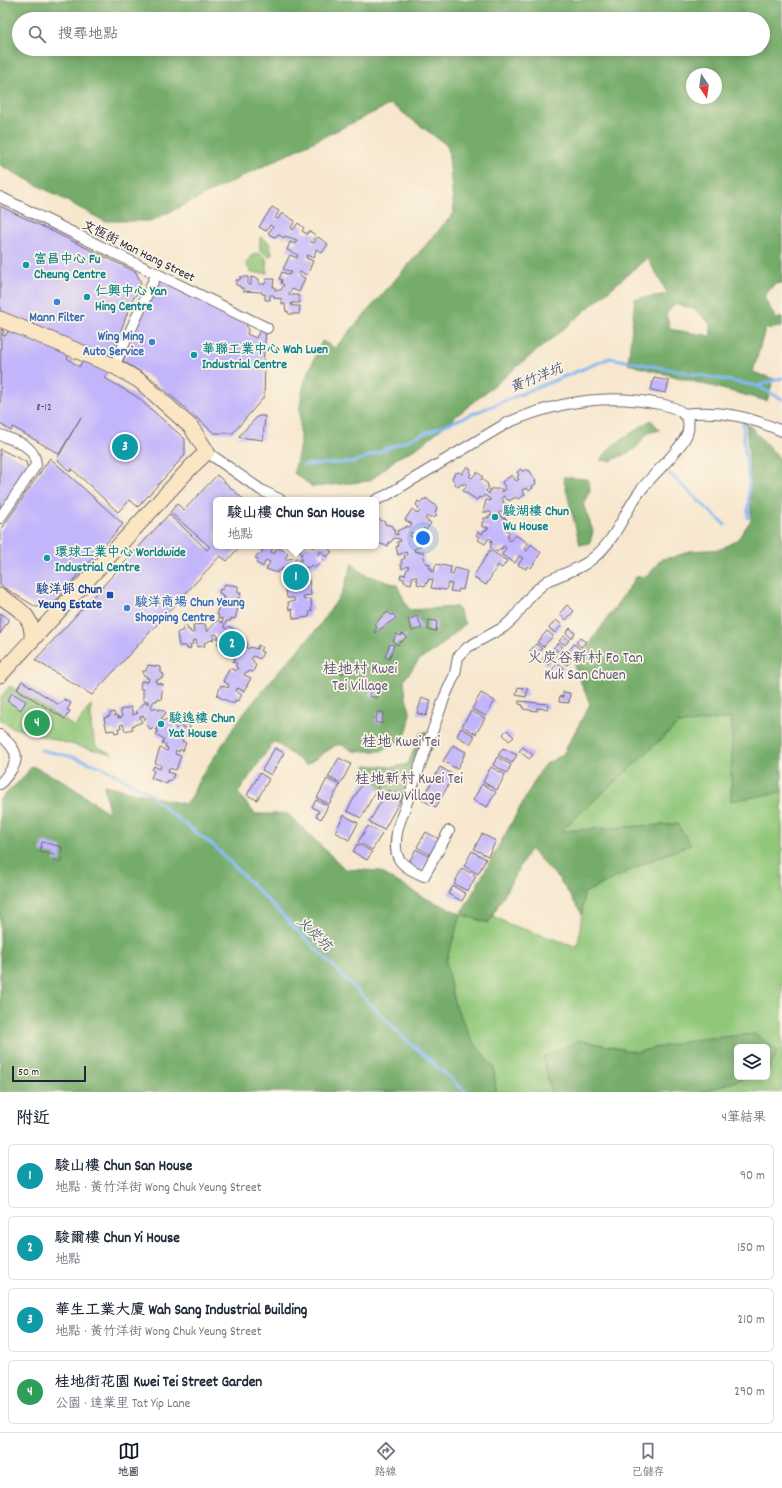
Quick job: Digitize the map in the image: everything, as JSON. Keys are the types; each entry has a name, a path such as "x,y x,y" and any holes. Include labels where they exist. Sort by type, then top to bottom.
{"street":[{"name":"文恆街 Man Hang Street","path":"0,197 267,328"},
{"path":"114,366 157,273"},
{"path":"0,319 114,366 140,381 191,427 207,452 261,490 275,497"},
{"path":"379,498 490,432 524,416 542,410 580,401 616,399 670,406 683,414 688,420 686,436 678,449 638,494 618,530 594,558 547,581 540,586 514,618 504,627 468,647 458,657 455,674 444,696 398,827 395,841 397,855 404,866 424,876 449,831"},
{"path":"683,414 700,412 727,413 749,418 782,431"},
{"path":"0,435 23,444 30,449 36,456 36,465 0,518"},
{"path":"0,675 191,467 207,452"},
{"path":"0,596 22,611 30,620 32,640"},
{"path":"0,735 11,745 16,758 15,766 0,784"}],"green space":[{"path":"0,0 782,0 782,283 774,284 764,297 776,319 782,317 782,327 765,329 753,372 774,379 767,401 628,364 635,299 668,294 647,258 566,327 417,448 397,458 370,481 313,487 294,473 300,444 300,408 306,378 322,341 335,348 454,213 448,146 391,104 151,221 104,221 0,165","holes":["675,304 695,309 710,324 711,336 670,328 666,314"]},
{"path":"260,237 270,244 272,255 268,256 260,250"},
{"path":"256,253 266,258 267,273 251,273 246,263 251,256"},
{"path":"651,420 660,430 648,433 635,449 611,461 600,460 612,446"},
{"path":"746,422 782,461 782,792 731,801 732,718 678,724 561,831 677,824 691,844 643,864 584,893 582,914 559,879 530,849 488,923 461,914 543,766 563,754 590,704 574,666 636,577 648,576 661,559 674,557 690,551 721,549 738,539 751,520 751,482"},
{"path":"563,477 588,479 590,490 583,504 593,531 590,543 580,545"},
{"path":"352,563 364,574 397,585 409,610 457,607 465,624 436,650 419,660 404,680 406,699 410,711 409,723 406,734 395,744 381,751 353,751 343,745 336,745 306,765 274,741 238,793 255,814 288,814 345,869 379,871 423,897 461,914 446,962 454,1002 471,1039 494,1068 496,1092 0,1092 0,799 22,779 32,766 63,781 109,813 104,785 184,804 190,800 199,780 238,721 272,679 317,629 342,593"},
{"path":"10,686 75,727 91,705 91,727 96,746 112,754 66,743 11,727 0,719 0,698"},
{"path":"732,718 731,801 782,792 782,1092 703,1092 740,1080 770,1080 770,1066 778,1051 755,1034 699,1039 636,1052 579,1040 543,1057 551,1092 496,1092 494,1068 471,1039 454,1002 446,962 461,914 488,923 493,916 511,925 578,947 584,893 643,864 690,844 677,824 560,831 678,724"},
{"path":"439,729 435,744 411,776 404,793 403,801 397,799 384,789 374,787 360,776 366,765 394,767 408,764 421,733"},
{"path":"755,1034 769,1044 734,1044 734,1080 740,1080 703,1092 551,1092 543,1057 579,1040 636,1052 699,1039"},
{"path":"770,1045 778,1051 770,1066"}],"building":[{"name":"仁興中心 Yan Hing Centre","path":"0,206 136,272 141,283 135,297 133,298 110,359 0,312"},
{"path":"272,207 279,211 275,218 278,219 282,213 295,221 291,228 293,230 298,223 304,228 302,231 307,234 309,231 316,235 311,242 314,243 318,237 328,244 322,253 316,249 314,258 307,255 306,258 313,261 307,275 300,272 298,275 305,278 299,292 292,289 289,294 298,295 300,303 291,303 292,306 300,306 299,314 289,314 288,311 286,312 285,304 282,304 282,299 274,298 274,295 270,295 270,300 265,300 265,294 262,294 262,292 243,291 243,288 236,285 236,280 240,280 240,277 248,277 248,285 251,285 251,277 259,279 259,284 265,284 266,279 274,279 273,287 275,287 275,290 281,290 284,285 281,283 282,280 279,279 282,272 289,275 291,272 283,269 290,255 297,258 298,255 287,250 290,242 295,244 297,240 285,236 284,238 278,234 276,237 272,236 268,233 273,227 270,225 266,231 259,227"},
{"name":"華聯工業中心 Wah Luen Industrial Centre","path":"165,279 246,322 248,331 247,334 256,338 259,332 266,330 263,365 265,365 264,397 233,433 214,433 151,378 123,361 154,284"},
{"path":"1,329 4,331 2,335 5,336 9,330 69,355 67,358 79,367 83,360 109,372 105,378 137,397 185,439 185,455 138,507 130,500 118,512 72,469 70,472 57,459 81,417 59,454 13,427 11,431 0,424"},
{"path":"654,378 669,381 666,393 651,390"},
{"path":"258,416 265,416 263,440 238,437"},
{"path":"0,449 26,462 28,470 0,510"},
{"name":"環球工業中心 Worldwide Industrial Centre","path":"50,458 123,524 52,605 36,607 0,585 0,531"},
{"name":"駿湖樓 Chun Wu House","path":"467,466 471,469 469,472 471,474 469,476 472,478 477,472 483,477 481,479 488,484 487,486 489,487 486,491 489,494 490,489 502,489 502,492 506,489 502,482 512,475 516,481 519,479 517,477 519,475 517,472 521,469 523,472 526,469 527,471 529,470 536,481 536,484 532,486 533,488 529,491 527,488 522,490 525,495 518,499 516,497 509,501 504,496 502,497 504,504 507,505 507,512 499,512 499,516 507,519 506,529 509,532 507,536 509,537 508,539 510,541 515,535 528,543 524,549 527,551 531,544 541,552 531,568 527,566 526,569 518,565 523,558 519,556 515,563 502,555 506,548 503,546 502,549 500,548 497,552 490,547 492,543 490,542 492,540 489,538 485,544 478,540 480,537 476,535 478,532 482,534 484,530 485,531 488,529 488,527 482,527 482,522 484,522 484,518 491,516 491,512 483,512 486,500 490,501 490,499 485,495 481,498 479,497 477,500 463,491 467,485 464,483 458,487 455,485 456,483 452,478 455,473 459,472 462,474"},
{"name":"駿洋商場 Chun Yeung Shopping Centre","path":"217,475 241,497 213,497 213,549 237,549 227,561 220,556 92,695 35,660 169,514 207,550 210,547 170,512 177,504 184,510"},
{"path":"426,498 437,507 435,513 437,515 434,518 431,516 429,518 427,516 425,519 431,523 426,530 424,528 416,535 411,532 411,537 414,536 415,540 418,539 421,546 414,549 415,552 423,552 425,563 430,564 429,568 432,568 431,571 434,572 436,564 451,567 450,574 453,575 455,568 467,571 463,590 459,589 458,592 450,591 452,584 448,583 446,590 431,588 433,580 429,579 425,586 417,584 417,577 413,576 411,584 404,582 404,579 400,578 401,574 405,575 407,569 409,568 408,566 402,569 401,560 407,555 406,552 398,555 396,547 398,546 397,542 401,541 400,539 394,538 391,542 389,542 388,546 379,544 379,519 385,522 385,524 393,526 395,529 394,534 398,535 397,531 408,526 409,528 412,524 405,520 412,509 418,514 420,511 416,505 418,501 421,503 423,499 425,500"},
{"path":"259,549 272,549 271,552 274,554 276,549 281,549 288,553 285,559 299,558 300,561 302,560 300,555 302,554 299,551 301,549 329,549 332,552 326,557 321,551 318,554 324,560 314,568 312,565 307,568 305,566 303,570 307,570 307,574 300,578 301,581 309,580 311,595 303,596 304,600 311,599 312,611 310,611 309,617 293,618 292,609 289,610 288,602 295,601 294,598 287,598 285,583 293,582 289,577 285,577 284,573 288,572 288,569 285,567 284,569 282,568 281,571 279,570 277,573 266,569 270,562 266,560 263,567 256,563 258,559 255,558 258,554 260,555 263,550"},
{"path":"490,550 507,561 502,568 498,565 486,585 473,577"},
{"path":"225,584 238,586 238,593 241,593 240,598 233,599 232,603 239,604 235,619 231,618 231,621 226,621 224,627 226,629 229,626 239,633 234,639 236,641 238,639 240,641 243,638 248,644 246,647 248,649 250,647 257,649 258,645 262,647 260,651 263,652 260,659 253,656 251,659 256,665 253,672 246,672 244,675 251,678 244,691 237,688 236,692 242,695 238,701 235,700 234,704 217,696 221,685 228,688 229,685 223,681 230,668 236,671 238,668 235,666 237,664 233,662 235,659 227,653 230,646 228,644 222,649 217,643 219,641 217,638 219,637 216,634 213,635 214,639 204,643 205,646 197,647 196,640 192,641 193,644 190,645 191,648 187,649 186,646 179,646 177,633 183,630 183,627 187,626 191,633 194,632 193,625 205,624 207,632 218,620 222,623 223,619 218,618 218,607 216,607 217,599 224,601 225,597 222,597 222,594 219,593 220,589 223,590"},
{"path":"567,605 574,611 566,620 559,614"},
{"path":"388,612 391,615 393,614 396,618 375,633 374,631 377,628 375,625 381,617"},
{"path":"0,613 9,619 0,634"},
{"path":"417,616 422,628 412,631 408,620"},
{"path":"429,620 437,621 436,631 428,630"},
{"path":"556,620 562,625 555,633 549,628"},
{"path":"570,628 575,633 571,638 566,633"},
{"path":"547,631 553,636 543,647 537,642"},
{"path":"396,634 407,636 402,642 400,641 398,645 393,642"},
{"path":"564,636 569,640 565,645 559,641"},
{"path":"580,638 586,642 581,647 576,643"},
{"path":"558,643 563,647 559,652 553,648"},
{"path":"390,644 394,645 389,659 385,657"},
{"path":"536,644 542,649 535,657 529,652"},
{"path":"574,644 580,649 574,657 568,652"},
{"path":"551,649 557,654 547,665 542,660"},
{"path":"566,653 572,658 567,665 560,660"},
{"path":"345,661 350,669 342,674 337,666"},
{"path":"558,663 564,668 558,675 552,670"},
{"name":"駿逸樓 Chun Yat House","path":"148,665 161,667 161,673 164,674 163,678 156,680 156,683 163,684 161,700 157,699 157,701 154,701 151,707 153,709 155,707 158,710 160,709 164,711 166,713 161,719 164,721 166,719 168,721 170,718 176,723 174,726 176,729 179,726 185,728 186,724 190,725 188,737 182,735 180,738 186,743 183,751 180,749 179,752 176,750 175,754 181,756 176,770 169,768 168,772 174,774 171,781 168,780 167,784 151,778 154,771 152,770 154,766 160,769 161,765 155,763 160,748 167,751 168,748 165,747 166,744 162,743 164,739 156,734 158,731 156,729 158,727 156,725 151,730 144,720 146,718 143,716 140,717 142,722 132,726 133,729 125,731 123,724 120,725 121,728 118,728 119,732 115,733 114,730 107,731 104,718 110,716 110,713 114,712 115,716 117,715 118,718 122,717 120,710 131,707 133,715 138,713 136,712 145,702 148,704 148,701 143,700 143,689 140,689 141,681 148,682 149,678 146,678 147,676 143,675 143,671 146,671"},
{"path":"22,681 59,705 64,699 71,703 67,710 70,711 65,719 17,689"},
{"path":"372,684 380,686 377,698 369,696"},
{"path":"518,687 528,689 526,697 516,695"},
{"path":"563,692 570,693 569,703 559,702 560,696 563,697"},
{"path":"12,693 26,701 21,710 7,701"},
{"path":"481,693 495,701 486,716 472,709"},
{"path":"422,698 431,700 426,716 417,713"},
{"path":"519,701 548,704 548,709 537,708 537,711 523,709 523,705 519,704"},
{"path":"378,711 384,713 381,724 375,722"},
{"path":"471,711 485,718 476,734 462,726"},
{"path":"461,728 475,736 470,744 457,736"},
{"path":"507,730 514,737 509,741 503,734"},
{"path":"453,745 466,752 457,769 443,761"},
{"path":"523,747 533,755 529,759 519,751"},
{"path":"275,748 284,753 271,775 262,770"},
{"path":"503,748 517,755 512,763 498,755"},
{"path":"497,757 511,765 507,773 493,765"},
{"path":"339,758 351,764 341,783 328,777"},
{"path":"440,767 454,775 436,807 422,800"},
{"path":"491,767 505,775 497,790 483,782"},
{"path":"260,773 269,779 257,800 247,795"},
{"path":"365,778 379,785 361,818 347,811"},
{"path":"327,779 340,785 329,804 317,798"},
{"path":"482,784 496,792 487,807 473,800"},
{"path":"388,790 402,797 384,830 369,822"},
{"path":"316,800 328,806 321,819 316,816 319,811 312,807"},
{"path":"344,815 358,823 349,840 335,832"},
{"path":"368,826 382,834 372,850 358,842"},
{"path":"426,832 439,839 431,855 417,847"},
{"path":"482,834 496,841 488,856 474,849"},
{"path":"42,842 62,847 61,862 54,861 55,855 40,852"},
{"path":"357,844 372,852 367,860 353,852"},
{"path":"416,849 430,857 421,871 408,864"},
{"path":"472,851 486,859 478,874 464,866"},
{"path":"462,868 476,876 468,891 454,884"},
{"path":"453,886 466,894 462,901 448,894"}],"waterway":[{"name":"黃竹洋坑","path":"303,465 354,462 610,358 757,386 782,378"},
{"path":"757,386 782,399"},
{"path":"743,420 744,443 749,480 748,518"},
{"path":"670,474 725,525"},
{"name":"火炭坑","path":"41,750 73,757 102,767 147,792 167,810 215,847 400,1034 466,1092"}],"place":[{"name":"富昌中心 Fu Cheung Centre","path":"26,265"},
{"name":"仁興中心 Yan Hing Centre","path":"87,297"},
{"name":"Mann Filter","path":"57,302"},
{"name":"Wing Ming Auto Service","path":"152,342"},
{"name":"華聯工業中心 Wah Luen Industrial Centre","path":"194,355"},
{"name":"華生工業大廈 Wah Sang Industrial Building","path":"125,447"},
{"name":"駿湖樓 Chun Wu House","path":"495,517"},
{"name":"環球工業中心 Worldwide Industrial Centre","path":"47,558"},
{"name":"駿山樓 Chun San House","path":"296,577"},
{"name":"駿洋邨 Chun Yeung Estate","path":"110,595"},
{"name":"駿洋商場 Chun Yeung Shopping Centre","path":"127,608"},
{"name":"駿爾樓 Chun Yi House","path":"232,644"},
{"name":"桂地街花園 Kwei Tei Street Garden","path":"37,723"},
{"name":"駿逸樓 Chun Yat House","path":"161,724"}],"district":[{"name":"火炭谷新村 Fo Tan Kuk San Chuen","path":"585,666"},
{"name":"桂地村 Kwei Tei Village","path":"360,676"},
{"name":"桂地 Kwei Tei","path":"401,741"},
{"name":"桂地新村 Kwei Tei New Village","path":"409,786"}]}
